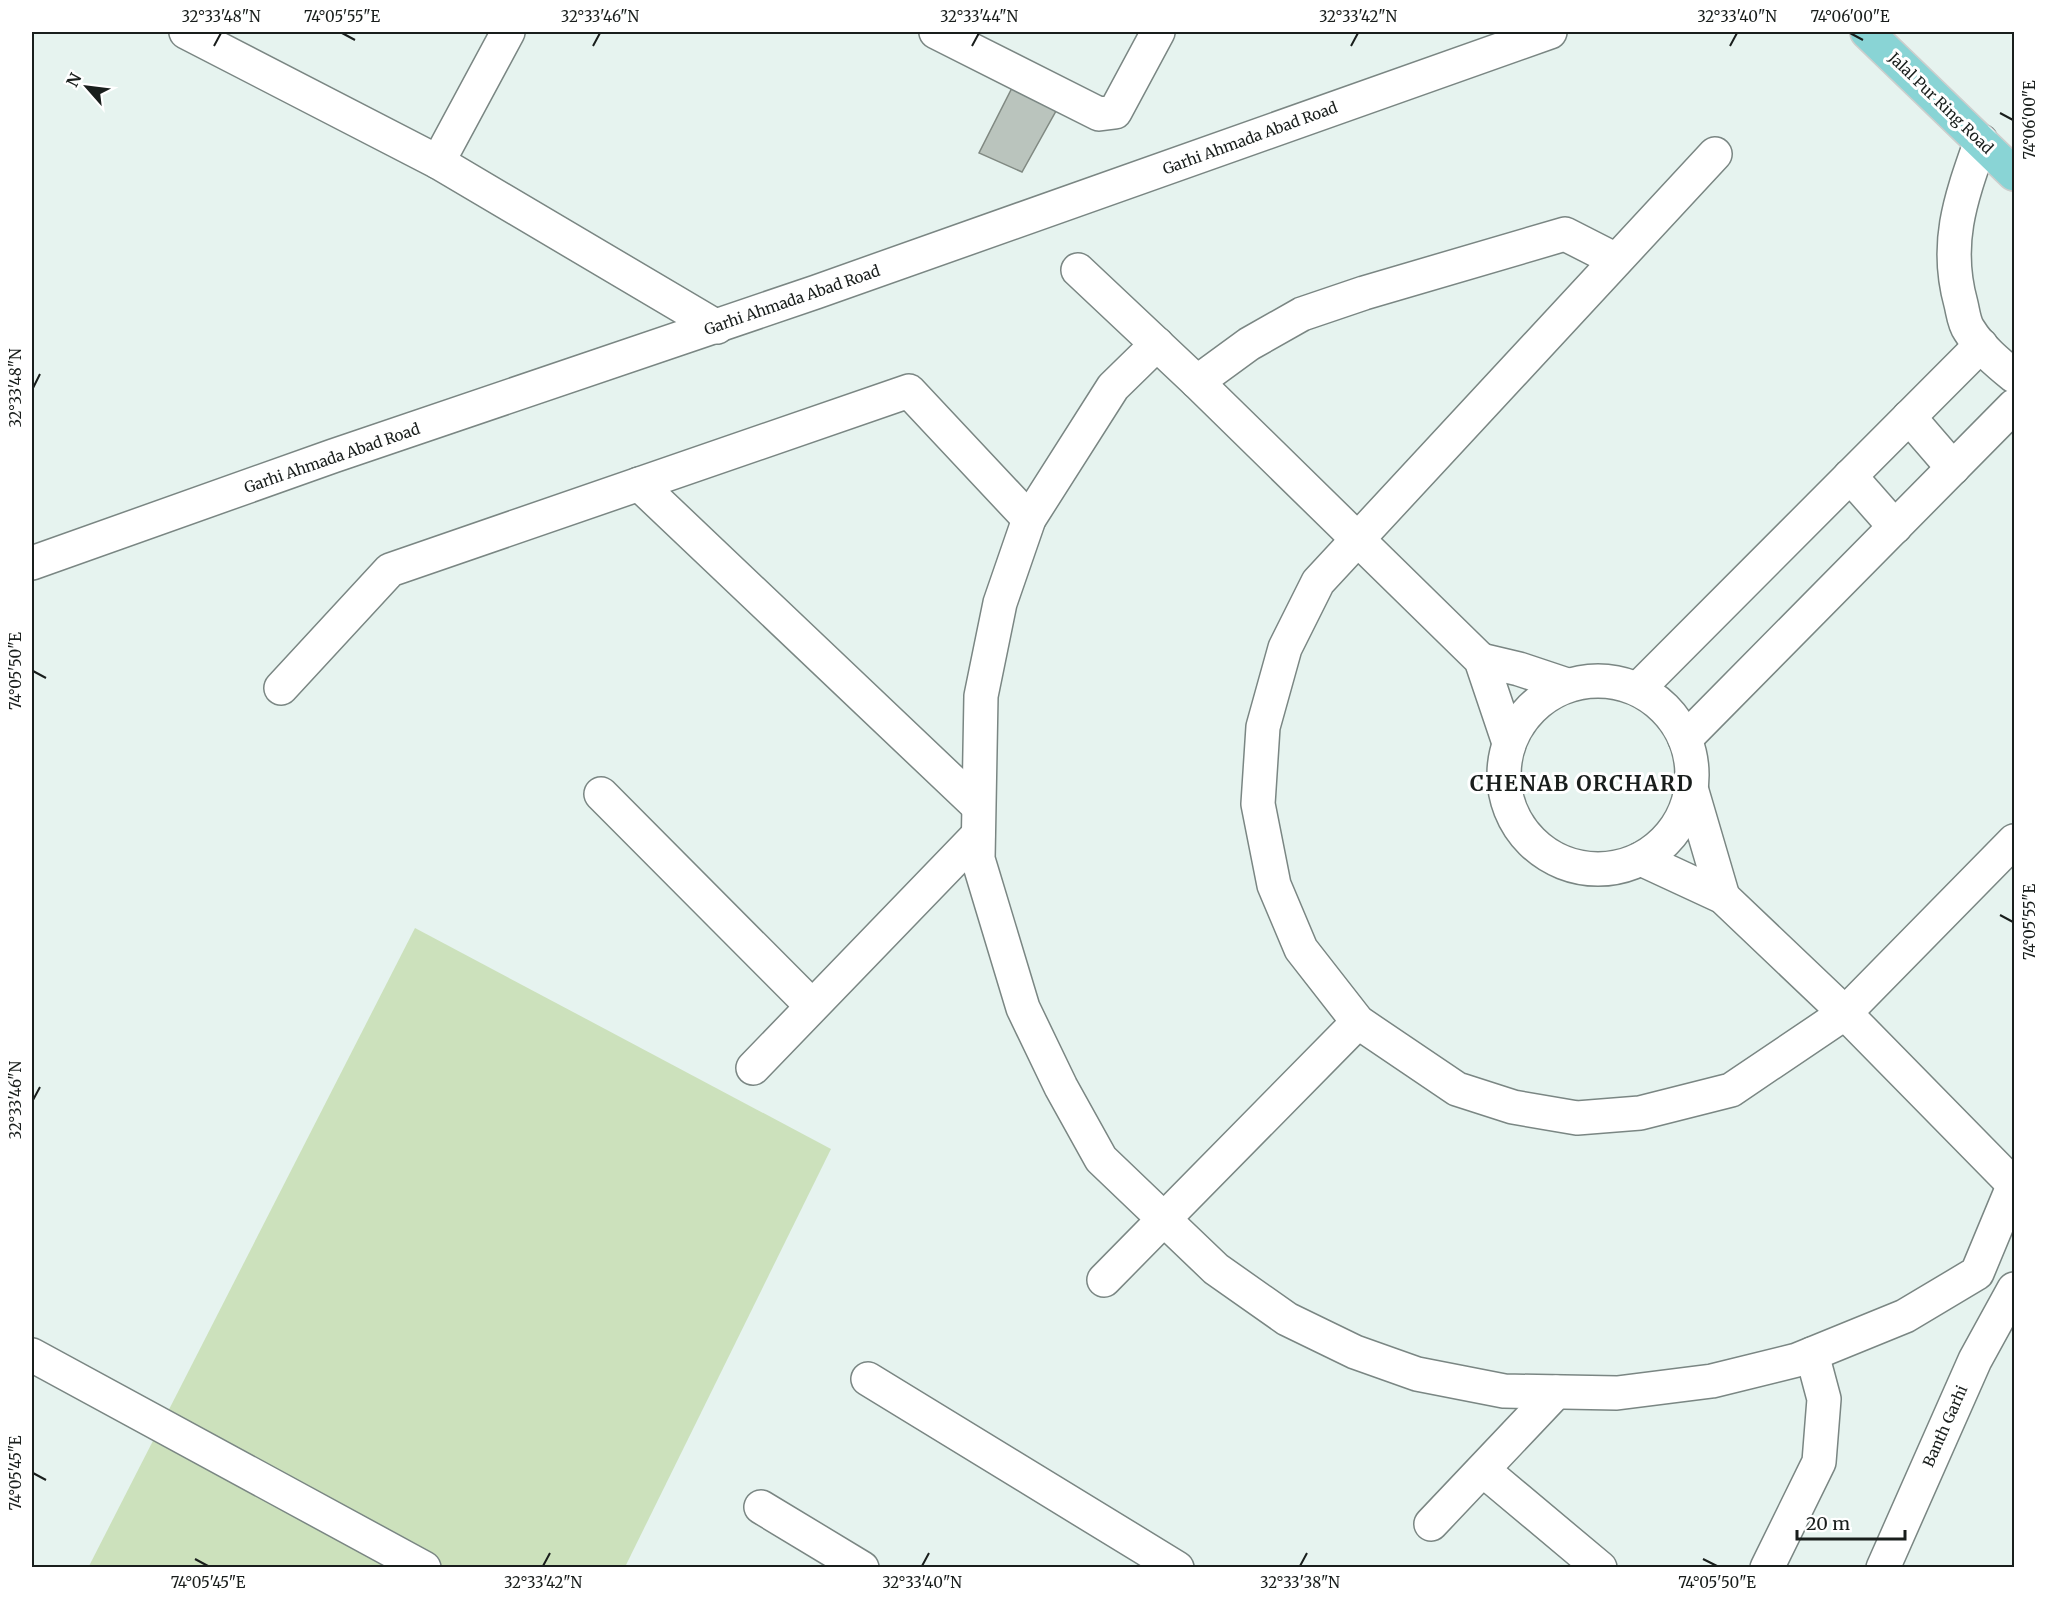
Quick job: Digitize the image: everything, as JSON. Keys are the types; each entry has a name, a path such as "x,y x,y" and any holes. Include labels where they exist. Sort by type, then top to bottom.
{"main road":[{"name":"Jalal Pur Ring Road","path":"1867,32 2014,174"}],"street":[{"path":"186,32 438,162 717,327"},
{"path":"438,162 508,32"},
{"path":"936,32 1099,114 1115,112 1158,32"},
{"name":"Garhi Ahmada Abad Road","path":"32,563 333,456 717,327 1550,32"},
{"path":"1981,141 1959,202 1953,245 1954,278 1968,329 1981,345 2014,376"},
{"path":"1715,154 1355,539 1318,582 1285,648 1263,727 1258,804 1274,885 1301,949 1358,1022 1457,1089 1513,1107 1577,1118 1640,1113 1731,1090 1845,1013 2014,841"},
{"path":"1197,382 1249,344 1302,314 1484,256 1565,234 1616,260"},
{"path":"1078,270 1197,382 1481,660 1509,743"},
{"path":"1156,345 1113,387 1029,519 1000,603 981,696 978,859 1028,1018 1101,1159 1216,1269 1287,1319 1355,1352 1417,1374 1504,1390 1617,1393 1712,1382 1812,1354 1905,1316 1977,1273 2014,1185 1845,1013 1724,897 1641,859"},
{"path":"1638,689 1981,345"},
{"path":"281,688 390,570 909,391 1029,519"},
{"path":"1685,739 2014,406"},
{"path":"1909,417 1953,468"},
{"path":"1851,476 1895,527"},
{"path":"639,484 978,820"},
{"path":"1481,660 1519,669 1567,685"},
{"path":"1603,680 1638,689 1658,701 1674,718 1685,739 1692,763 1691,788 1682,816 1665,841 1641,859 1605,869 1568,865 1535,847 1512,817 1503,780 1509,743 1531,707 1567,685 1603,680"},
{"path":"1691,788 1724,897"},
{"path":"601,794 812,1006"},
{"path":"753,1068 812,1006 978,820"},
{"path":"1104,1280 1358,1022"},
{"name":"Banth Garhi","path":"1883,1568 1975,1360 2014,1289"},
{"path":"1767,1568 1819,1461 1824,1400 1812,1354"},
{"path":"32,1355 424,1568"},
{"path":"868,1379 1177,1568"},
{"path":"1431,1524 1556,1392"},
{"path":"1483,1470 1600,1568"},
{"path":"761,1507 862,1568"}],"green space":[{"path":"415,928 831,1149 625,1567 88,1568"}],"building":[{"path":"1016,80 1061,102 1022,172 979,153"}],"district":[{"name":"CHENAB ORCHARD","path":"1582,783"}]}
